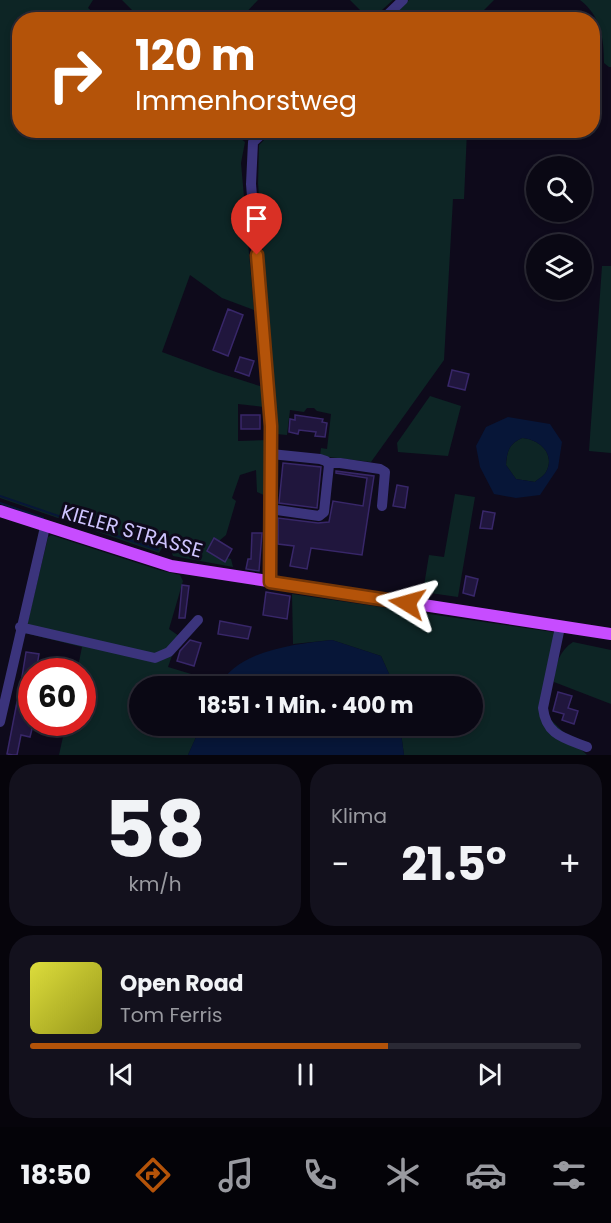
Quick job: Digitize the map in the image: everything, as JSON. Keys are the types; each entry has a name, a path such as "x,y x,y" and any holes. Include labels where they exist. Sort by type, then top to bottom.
{"main road":[{"name":"KIELER STRASSE","path":"0,511 171,566 611,634"}],"street":[{"path":"390,12 403,0"},
{"path":"258,138 254,142 251,184 271,426 270,582"},
{"path":"271,454 320,459 328,463 340,463 385,472 382,507"},
{"path":"270,509 319,516 324,512 326,506 328,463"},
{"path":"0,722 45,526"},
{"path":"20,627 155,658 169,652 198,620"},
{"path":"560,627 543,708 544,720 550,729 561,736 587,747"}],"green space":[{"path":"0,0 93,0 88,8 93,12 12,12 12,138 240,138 245,142 241,163 254,310 222,298 190,275 162,352 263,387 264,407 238,404 238,441 267,440 266,496 257,492 256,470 240,475 232,498 236,501 226,535 219,541 214,539 207,551 225,561 227,558 231,559 233,567 173,556 171,551 162,548 159,553 0,498"},
{"path":"122,0 258,0 247,12 134,12"},
{"path":"350,0 393,0 380,12 362,12"},
{"path":"409,0 494,0 482,12 397,12"},
{"path":"580,0 611,0 611,67 604,63 600,12 592,12"},
{"path":"266,138 467,138 464,199 453,199 444,360 371,462 320,456 321,448 327,449 331,414 317,411 314,408 307,408 304,412 290,410 287,435 276,434 258,183 259,145"},
{"path":"602,266 611,266 611,453 589,451"},
{"path":"430,396 461,406 448,456 398,452 397,443"},
{"path":"522,438 540,444 549,459 546,472 535,482 516,479 506,465 509,448"},
{"path":"455,494 475,497 458,597 423,592 429,555 444,557"},
{"path":"51,535 180,575 183,581 169,629 179,636 168,667 198,676 129,676 129,736 197,736 188,755 59,755 63,736 96,736 96,658 80,658 82,647 25,633 48,537"},
{"path":"292,594 553,632 555,636 546,715 587,755 404,755 401,736 483,736 483,676 390,676 381,656 332,640 293,644"},
{"path":"573,642 611,650 611,704 554,682 559,659 564,650"}],"water":[{"path":"508,417 550,424 562,442 558,468 540,495 516,498 494,494 480,467 476,446 486,427","holes":["522,438 540,444 549,459 546,472 535,482 516,479 506,465 511,445"]},
{"path":"332,640 381,656 390,676 226,676 253,657 268,651"},
{"path":"197,736 401,736 404,755 188,755"}],"building":[{"path":"228,309 243,315 228,356 213,350"},
{"path":"240,357 254,361 249,376 235,371"},
{"path":"452,370 469,374 465,390 448,386"},
{"path":"241,415 260,415 260,429 241,429"},
{"path":"295,415 323,419 322,422 327,423 325,437 315,436 316,432 299,430 298,434 289,432 290,419 295,420"},
{"path":"283,463 321,467 317,508 279,503"},
{"path":"336,471 374,476 362,555 311,548 307,569 290,566 294,546 278,544 278,518 318,523 329,522 333,501 363,506 367,478 336,473"},
{"path":"397,485 408,487 405,508 393,506"},
{"path":"483,511 495,513 492,529 480,528"},
{"path":"252,533 262,533 259,571 246,569 248,559 251,559"},
{"path":"214,538 232,549 225,562 207,551"},
{"path":"466,576 478,579 474,596 463,593"},
{"path":"182,585 189,586 185,618 179,618"},
{"path":"266,592 290,596 287,619 263,615"},
{"path":"220,621 251,627 248,639 218,634"},
{"path":"190,640 201,643 194,666 177,661 180,651"},
{"path":"26,652 39,654 38,658 25,658"},
{"path":"558,692 572,696 568,708 578,711 574,724 562,720 564,714 553,711"},
{"path":"18,702 18,736 21,736 17,755 7,754"}],"waterway":[{"path":"0,496 158,550"},
{"path":"0,503 43,518"}],"route":[{"path":"257,255 271,426 270,582 407,603"}]}
